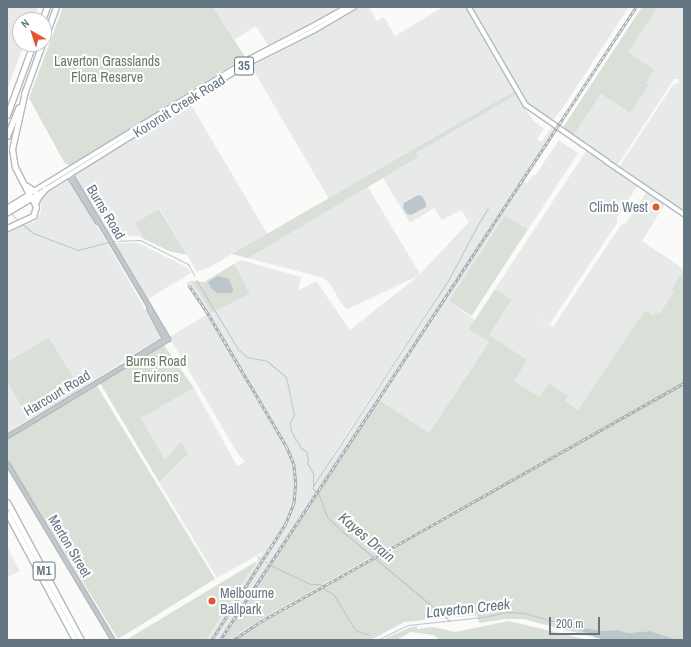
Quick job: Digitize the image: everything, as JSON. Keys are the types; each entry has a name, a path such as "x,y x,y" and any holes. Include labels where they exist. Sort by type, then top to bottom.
{"highway":[{"path":"52,18 56,7"},
{"path":"7,115 30,52"},
{"path":"7,136 39,52"},
{"path":"7,228 32,217 36,212 31,190 22,181 15,167 12,149 25,91"},
{"path":"35,203 45,189"},
{"name":"Kororoit Creek Road","path":"7,208 32,194"},
{"name":"Kororoit Creek Road","path":"7,213 32,194"},
{"name":"M1","path":"7,502 81,640"},
{"name":"M1","path":"7,513 75,640"}],"main road":[{"name":"Kororoit Creek Road","path":"339,14 347,7"},
{"name":"Kororoit Creek Road","path":"32,194 45,189 118,141 245,63 354,7"},
{"path":"469,7 517,90 535,112 684,214"},
{"name":"Kororoit Creek Road","path":"32,194 69,173"}],"street":[{"name":"Burns Road","path":"69,173 166,340"},
{"name":"Harcourt Road","path":"7,436 166,340"},
{"name":"Merton Street","path":"7,463 114,640"}],"shaded area":[{"path":"7,7 38,7 36,12 12,12 12,52 21,52 7,90"},
{"path":"213,7 340,7 310,25 268,45 256,26 234,40"},
{"path":"360,7 369,7 377,21 384,17 395,36 443,7 629,7 562,109 550,123 527,107 525,108 533,120 544,129 537,139 541,142 553,126 558,129 524,181 527,183 533,175 535,176 559,140 578,153 528,230 505,215 449,302 475,320 470,329 489,342 429,433 379,401 222,640 206,640 263,552 217,578 159,482 188,454 165,461 141,418 194,388 237,466 245,462 238,454 169,337 206,315 186,283 190,281 203,298 211,313 250,294 233,265 241,260 301,277 298,291 316,281 350,330 418,276 348,309 343,306 330,284 324,278 232,254 210,267 197,272 160,209 135,223 144,239 139,236 110,237 75,177 76,173 190,103 268,235 329,199 251,66 314,34","holes":["383,178 410,223 434,208 442,220 461,210 469,222 420,274 368,187","439,295 436,302 315,484 343,439"]},
{"path":"658,7 684,7 684,211 619,167 673,85 679,82 679,79 674,79 617,166 573,136 601,94 630,113 648,85 628,52"},
{"path":"586,151 638,185 617,218 617,223 550,324 537,317 553,327 621,225 626,223 647,191 665,204 642,241 684,269 671,290 674,292 659,314 654,316 645,310 579,410 565,401 568,396 549,383 539,398 514,381 489,335 512,300 495,289"},
{"path":"66,180 69,181 97,226 160,335 159,339 80,389 49,337 7,362 7,232 36,221 41,211 40,198"},
{"path":"418,195 422,196 426,203 426,207 411,215 407,214 403,208 404,203"},
{"path":"115,243 138,243 187,267 191,273 148,299"},
{"path":"218,276 229,279 233,289 232,293 217,293 212,289 208,282"},
{"path":"7,382 29,419 7,433"},
{"path":"684,382 684,384 386,552 376,556"},
{"path":"7,547 20,571 7,577"},
{"path":"372,558 372,560 260,623 235,640 229,640 261,619"},
{"path":"571,626 603,631 617,630 628,633 650,631 678,640 607,640 597,638"}],"green space":[{"name":"Laverton Grasslands Flora Reserve","path":"63,7 213,7 245,57 70,166 64,162 29,98 46,52 52,52 52,36"},
{"path":"642,7 658,7 628,52 654,70 646,83 649,85 630,113 601,94 573,136 562,129"},
{"path":"515,91 517,94 416,153 418,157 248,258 232,254"},
{"path":"159,209 187,255 169,251 144,239 135,223"},
{"path":"505,215 528,230 472,316 449,301"},
{"path":"234,264 250,294 211,313 203,298 190,281 204,282"},
{"path":"684,269 684,382 261,619 229,640 222,640 379,400 429,433 489,342 469,329 495,289 512,300 489,335 527,360 514,381 539,397 549,383 568,396 565,401 578,410 645,310 654,316 656,312 659,314 674,292 671,290"},
{"path":"49,337 80,389 29,419 7,382 7,362"},
{"name":"Burns Road Environs","path":"164,345 194,388 141,418 165,460 181,442 188,454 159,482 100,383"},
{"path":"684,384 684,640 678,640 650,631 628,633 617,630 603,631 597,638 523,619 505,619 479,623 477,615 404,622 371,640 235,640 282,610"},
{"path":"97,386 215,579 118,639 7,458 7,439"},
{"name":"Melbourne Ballpark","path":"257,561 206,640 126,640"},
{"path":"509,621 588,640 440,640 433,635 411,632 396,640 382,640 411,627 417,626 417,629 433,627 455,632"}],"waterway":[{"path":"313,486 449,279 488,208"},
{"name":"Kayes Drain","path":"12,214 18,221"},
{"name":"Kayes Drain","path":"22,224 33,233 78,250 108,242"},
{"name":"Kayes Drain","path":"112,241 140,240 188,264 194,275"},
{"name":"Kayes Drain","path":"196,280 238,349 247,357 267,361 286,377 294,415 290,423 291,431 301,448 306,451 308,459 307,463 313,473 313,489 318,493 327,517 450,621"},
{"path":"257,556 262,561"},
{"path":"270,565 310,584 322,585"},
{"path":"323,588 334,595 355,630 369,635"},
{"name":"Laverton Creek","path":"377,640 408,625 483,617 506,612 524,613 571,626"}],"railway":[{"path":"220,640 636,7"},
{"path":"189,285 206,310 287,447 294,464 296,483 294,504 286,524 212,640"},
{"path":"233,640 258,623 684,383"}],"place":[{"name":"Climb West","path":"656,207"},
{"name":"Melbourne Ballpark","path":"212,601"}]}
